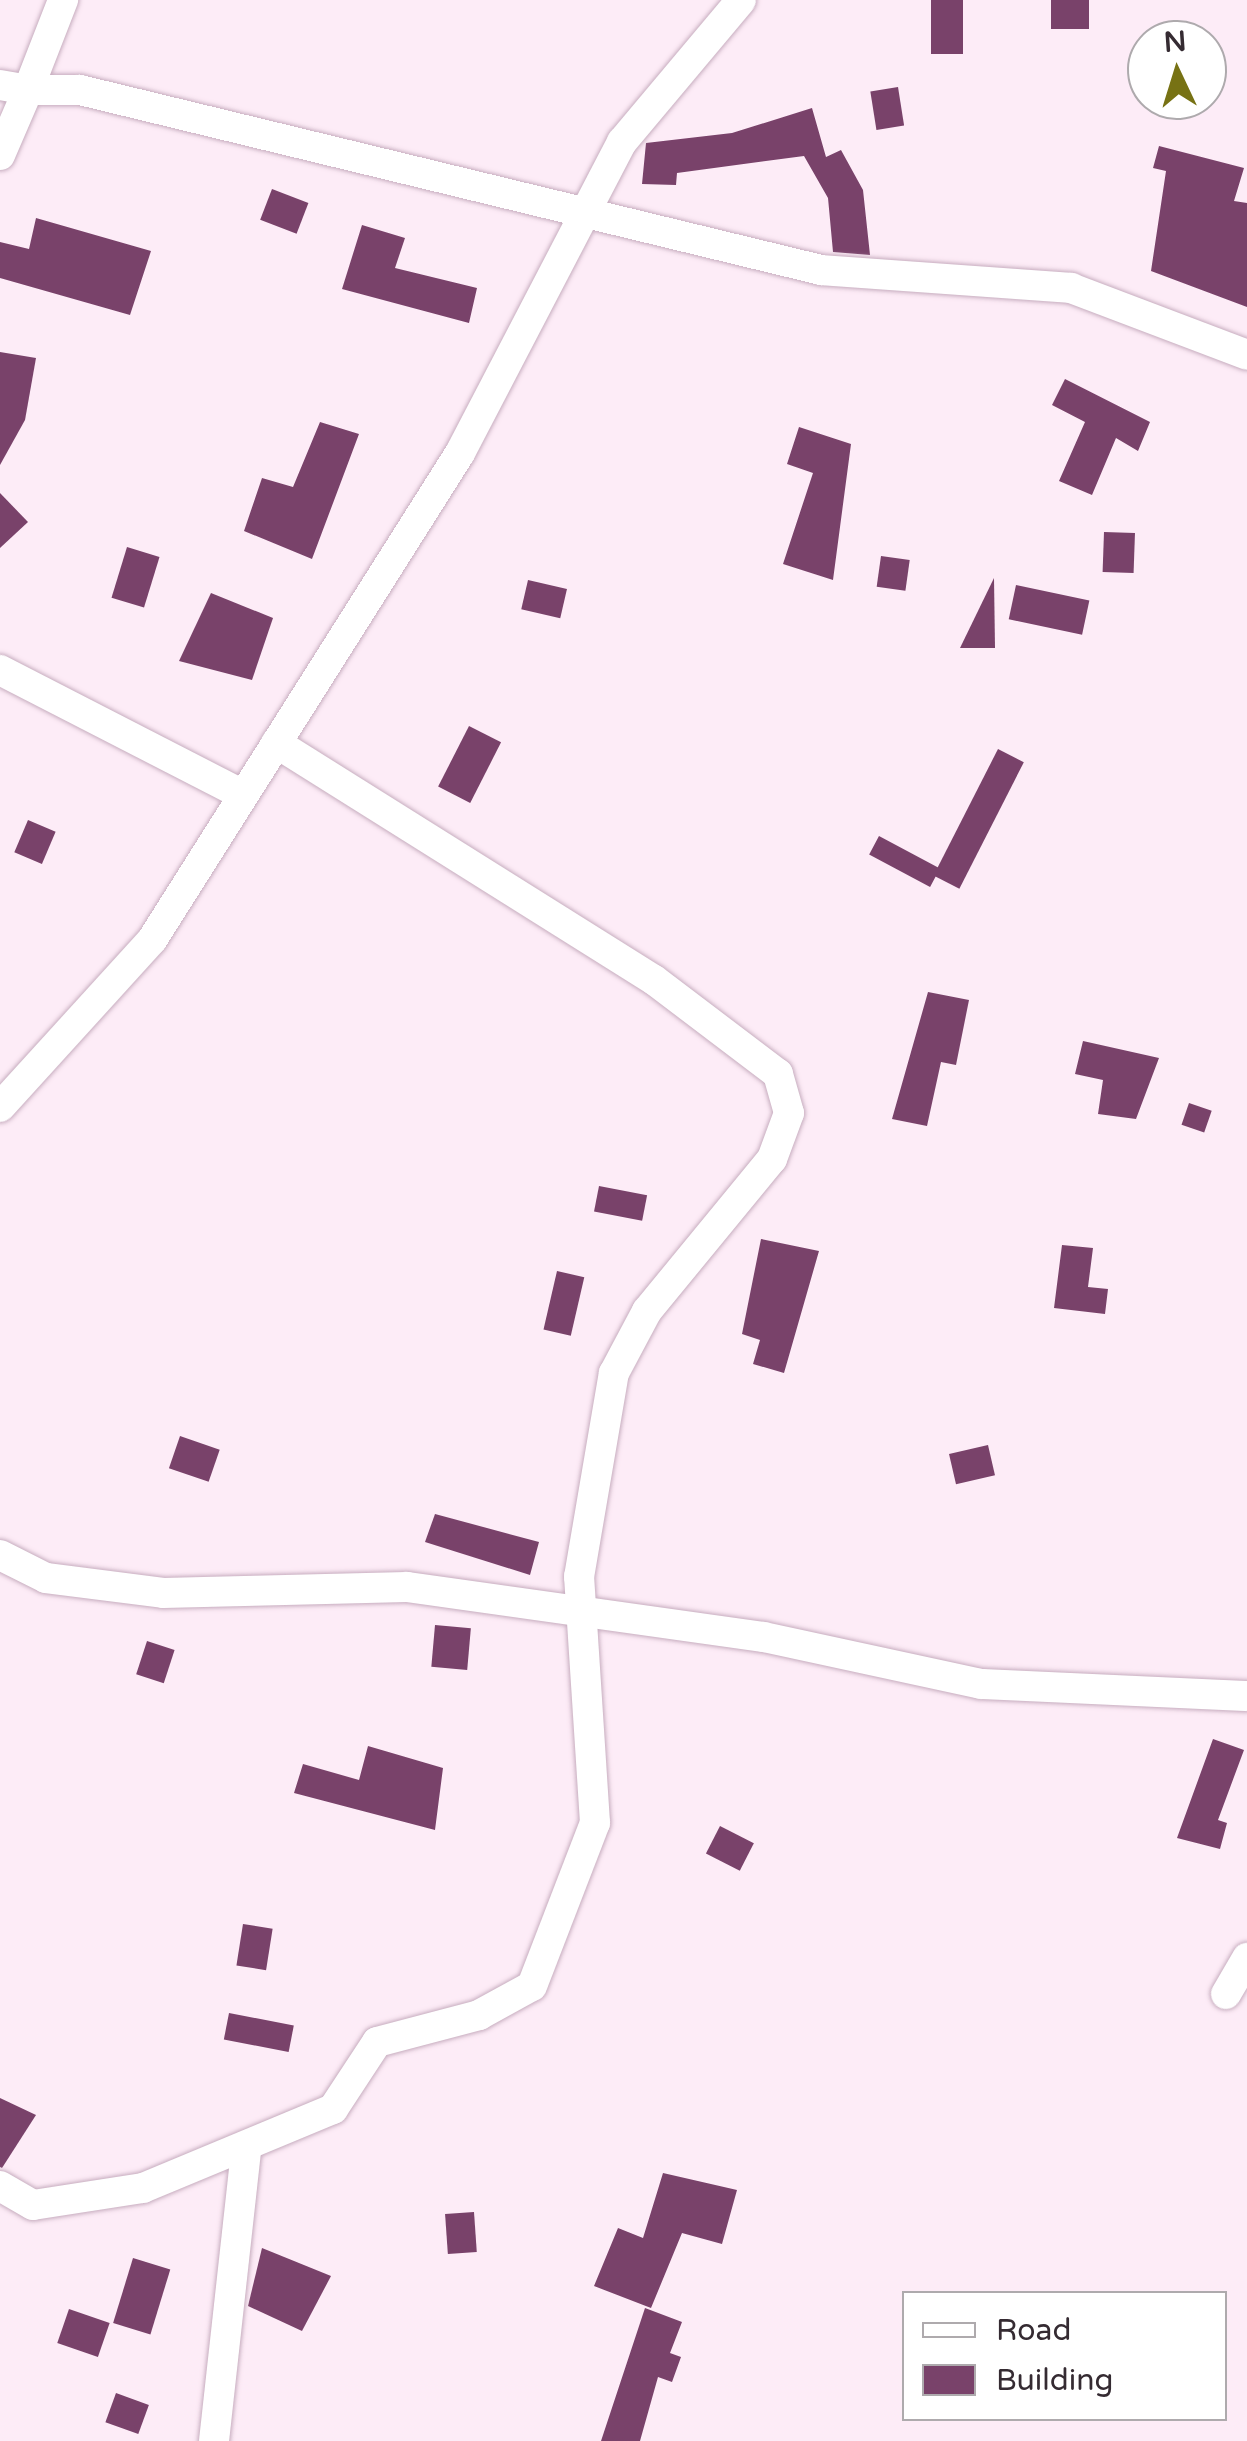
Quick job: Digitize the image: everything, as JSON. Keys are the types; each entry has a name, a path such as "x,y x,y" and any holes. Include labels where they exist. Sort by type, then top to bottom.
{"street":[{"path":"0,156 14,88 63,0"},
{"path":"0,1107 152,940 460,454 622,142 741,0"},
{"path":"14,88 80,90 821,270 1070,288 1247,355"},
{"path":"0,670 243,795"},
{"path":"0,2186 33,2205 143,2188 333,2109 377,2042 479,2015 532,1986 595,1823 580,1609 593,1455 614,1373 647,1311 772,1159 789,1113 778,1074 654,980 276,743"},
{"path":"0,1555 46,1578 163,1593 407,1587 580,1609 981,1684 1247,1696"},
{"path":"1226,1994 1247,1958"},
{"path":"214,2441 246,2148"}],"building":[{"path":"931,0 963,0 963,54 931,54"},
{"path":"1051,0 1089,0 1089,29 1051,29"},
{"path":"898,87 904,126 876,130 870,91"},
{"path":"812,108 826,157 841,150 863,190 870,255 833,252 828,198 804,156 677,173 676,185 642,184 646,143 732,133"},
{"path":"1159,146 1244,168 1234,201 1247,203 1247,307 1151,271 1166,171 1153,168"},
{"path":"272,189 308,203 297,234 260,220"},
{"path":"36,218 151,251 130,315 0,278 0,242 29,249"},
{"path":"362,225 405,238 395,268 477,288 469,323 342,289"},
{"path":"0,352 36,358 25,420 0,465"},
{"path":"1065,379 1150,422 1138,451 1116,438 1092,495 1059,481 1085,422 1052,405"},
{"path":"320,422 359,434 312,559 244,531 262,478 293,487"},
{"path":"799,427 851,444 833,580 783,564 813,473 787,464"},
{"path":"0,493 28,522 0,548"},
{"path":"1104,532 1135,533 1134,573 1103,572"},
{"path":"127,547 160,557 144,608 112,598"},
{"path":"881,556 910,560 905,591 877,587"},
{"path":"994,578 995,648 960,648"},
{"path":"528,580 567,589 560,618 521,609"},
{"path":"1016,585 1089,601 1082,635 1009,619"},
{"path":"211,593 273,618 252,680 179,661"},
{"path":"469,726 501,742 470,803 438,787"},
{"path":"998,749 1024,762 959,889 934,876"},
{"path":"28,820 56,832 42,864 14,852"},
{"path":"879,836 940,868 930,887 869,855"},
{"path":"928,992 969,1000 956,1065 941,1062 927,1126 892,1119"},
{"path":"1083,1041 1159,1058 1136,1119 1098,1114 1103,1080 1075,1074"},
{"path":"1189,1103 1212,1111 1204,1133 1182,1125"},
{"path":"599,1186 647,1195 642,1221 594,1212"},
{"path":"761,1239 819,1251 784,1373 753,1364 760,1340 742,1334"},
{"path":"1062,1245 1093,1248 1088,1287 1108,1289 1105,1314 1054,1308"},
{"path":"557,1271 584,1277 571,1336 544,1329"},
{"path":"180,1436 220,1450 209,1482 169,1468"},
{"path":"988,1445 995,1475 956,1484 949,1454"},
{"path":"435,1514 539,1542 530,1575 425,1542"},
{"path":"435,1625 471,1628 467,1670 431,1667"},
{"path":"147,1641 175,1650 164,1683 136,1674"},
{"path":"1213,1739 1244,1750 1218,1820 1227,1823 1220,1849 1177,1838"},
{"path":"368,1746 443,1768 435,1830 294,1793 303,1764 359,1780"},
{"path":"720,1826 754,1843 740,1871 706,1854"},
{"path":"243,1924 273,1929 266,1970 236,1965"},
{"path":"229,2013 294,2026 289,2052 224,2040"},
{"path":"0,2098 36,2115 2,2168 0,2167"},
{"path":"663,2173 737,2190 722,2244 682,2233 651,2308 594,2286 618,2228 643,2238"},
{"path":"474,2212 477,2252 448,2254 445,2214"},
{"path":"262,2248 331,2276 302,2331 248,2306"},
{"path":"133,2258 170,2269 150,2334 113,2323"},
{"path":"645,2308 682,2322 670,2353 681,2357 672,2382 658,2377 640,2441 601,2441"},
{"path":"69,2309 110,2323 98,2357 57,2343"},
{"path":"116,2393 149,2405 138,2434 105,2422"}]}
